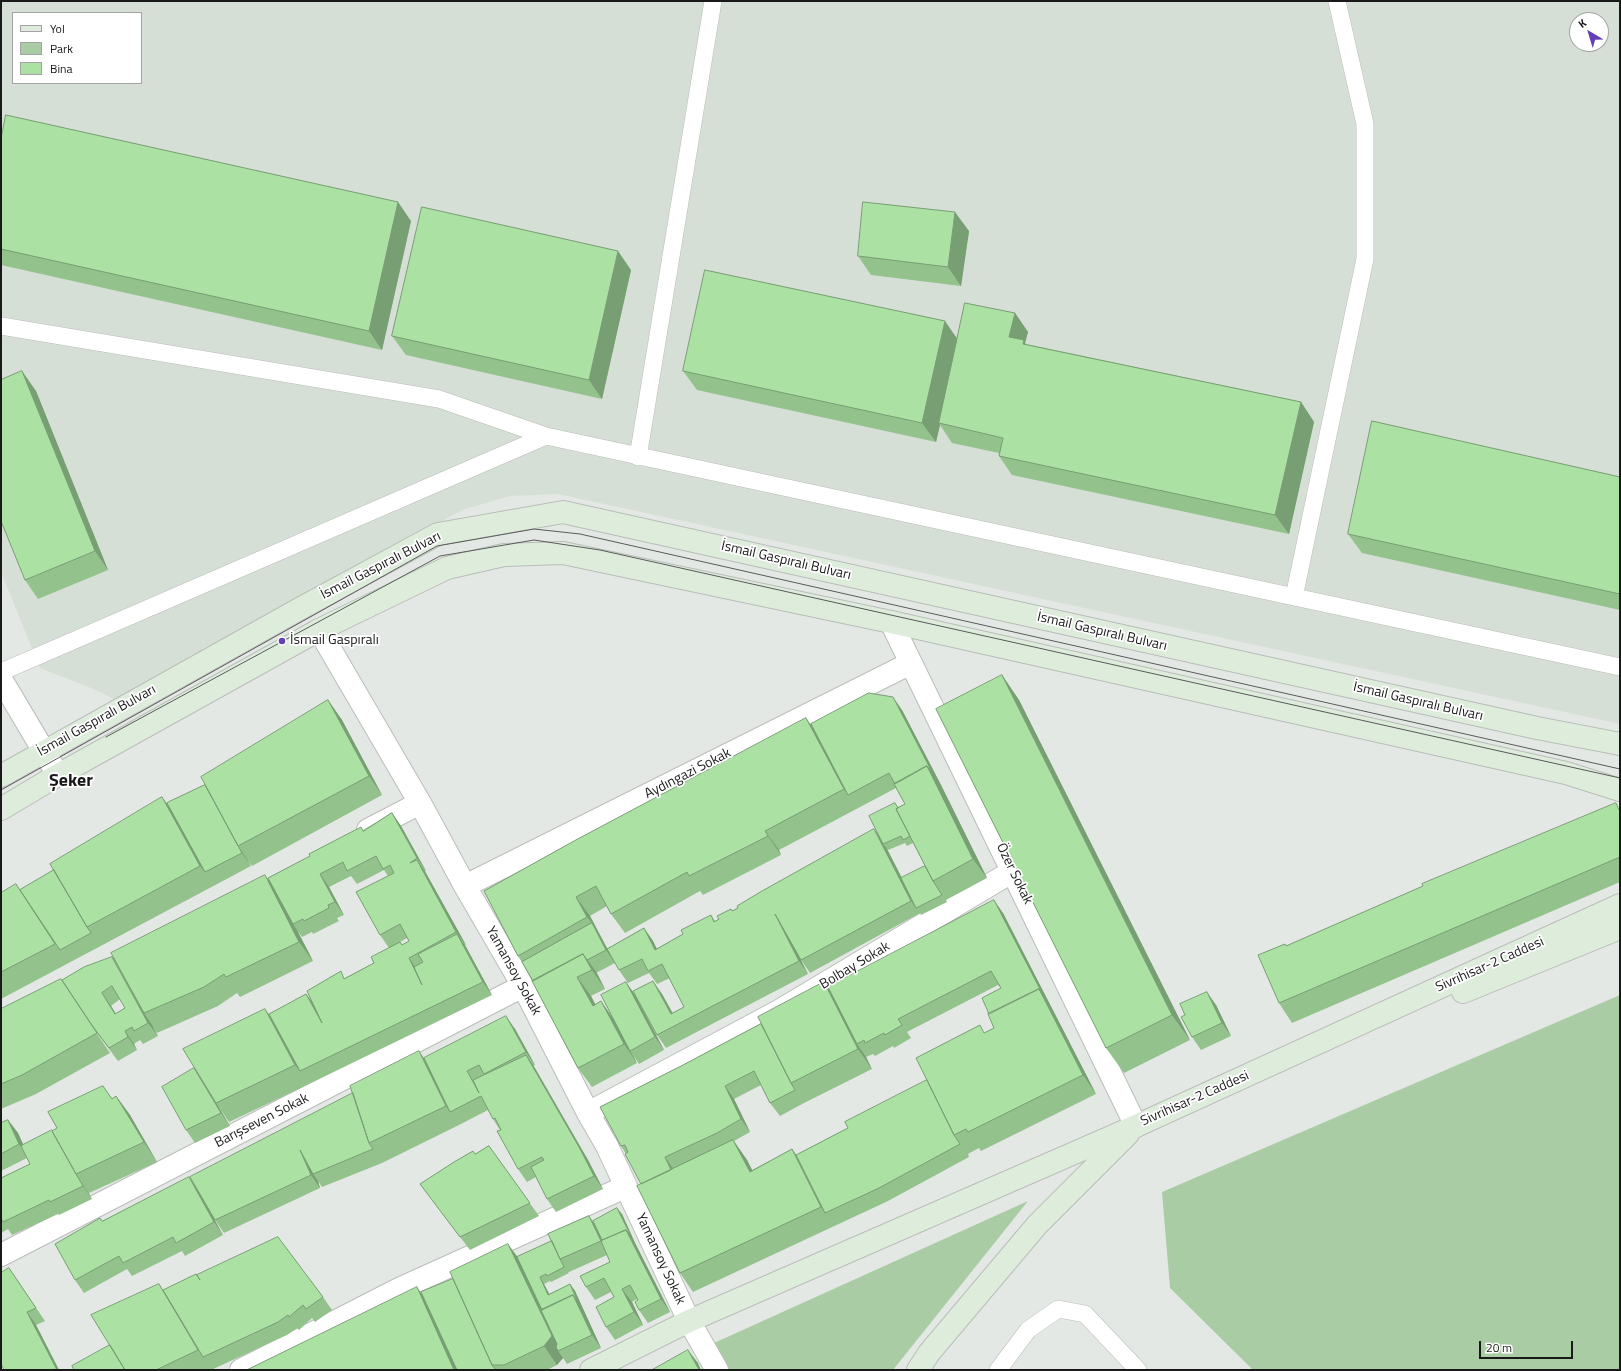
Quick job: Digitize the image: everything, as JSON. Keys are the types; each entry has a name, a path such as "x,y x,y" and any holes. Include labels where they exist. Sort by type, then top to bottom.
{"main road":[{"name":"İsmail Gaspıralı Bulvarı","path":"1,776 303,607 438,534 563,512 1514,723 1620,744"},
{"path":"1,809 58,774 319,630 447,568 504,555 563,553 891,622 1566,773 1620,790"},
{"name":"Sivrihisar-2 Caddesi","path":"1136,1126 1620,905"},
{"name":"Sivrihisar-2 Caddesi","path":"1136,1126 1620,928"},
{"path":"591,1370 689,1321 1136,1126"},
{"path":"918,1370 929,1353 1037,1225 1136,1126"}],"street":[{"name":"Özer Sokak","path":"891,622 1136,1126"},
{"name":"Yamansoy Sokak","path":"319,630 420,803 465,886 523,986 588,1113 607,1146 689,1321 717,1370"},
{"name":"Aydıngazi Sokak","path":"465,886 911,663"},
{"path":"1,679 58,774"},
{"path":"349,839 420,803"},
{"name":"Bolbay Sokak","path":"588,1113 779,1011 1013,871"},
{"name":"Barışseven Sokak","path":"1,1256 523,986"},
{"path":"240,1370 399,1290 625,1187"}],"lane":[{"path":"638,456 713,1"},
{"path":"1294,597 1365,259 1365,124 1337,1"},
{"path":"1,326 439,399 546,436 1620,667"},
{"path":"1,672 546,436"},
{"path":"998,1370 1028,1330 1058,1309 1085,1314 1138,1370"}],"shaded area":[{"path":"1,1 1620,1 1620,724 558,494 510,496 462,510 116,700 91,688 40,668 1,572"}],"green space":[{"path":"1620,995 1620,1370 1253,1370 1170,1288 1162,1192"},
{"path":"1028,1201 893,1370 730,1370 714,1343"}],"building":[{"path":"6,115 398,202 369,331 1,249 1,139"},
{"path":"863,202 955,212 948,267 858,256"},
{"path":"422,207 618,251 589,380 392,336"},
{"path":"705,270 945,321 922,423 683,371"},
{"path":"965,303 1015,313 1009,337 1024,340 1023,344 1301,402 1275,515 999,456 1003,438 939,423"},
{"path":"22,371 95,551 25,580 1,521 1,380"},
{"path":"1372,421 1620,477 1620,594 1348,534"},
{"path":"1002,675 1172,1015 1106,1048 936,709"},
{"path":"869,693 893,697 932,772 927,766 895,784 889,773 848,795 811,724"},
{"path":"328,700 369,776 238,846 201,777"},
{"path":"806,718 844,789 765,831 768,836 689,876 687,872 611,914 596,886 576,897 587,917 518,956 484,891 574,841"},
{"path":"927,766 973,859 933,881 896,809 905,804 894,784"},
{"path":"205,785 242,853 205,872 167,803"},
{"path":"162,797 200,866 87,927 50,864"},
{"path":"895,803 898,808 896,809 910,836 903,840 901,836 883,844 869,816"},
{"path":"1616,803 1620,812 1620,857 1279,1003 1258,955 1285,944 1286,946 1423,886 1422,884"},
{"path":"392,813 417,858 410,863 417,860 456,932 409,958 422,985 414,967 423,962 418,954 457,934 483,982 300,1071 269,1014 306,994 322,1023 307,991 341,971 344,979 374,963 371,957 400,942 402,945 409,941 400,924 380,935 356,892 394,873 390,865 383,869 376,856 347,871 343,862 320,874 335,902 328,905 329,908 304,921 303,919 293,924 268,878 310,856 309,854 361,827 363,831"},
{"path":"874,829 911,901 801,960 775,914 799,961 657,1035 633,991 653,981 671,1014 684,1007 662,964 648,971 642,959 619,970 607,949 644,928 655,950 683,934 681,930 711,915 714,922 719,919 717,916 731,909 732,911 738,908 737,906 762,891"},
{"path":"925,866 942,895 916,908 901,878"},
{"path":"54,870 91,933 60,950 20,890"},
{"path":"265,875 299,942 226,977 224,974 204,987 144,1013 111,953"},
{"path":"16,884 55,944 1,972 1,893"},
{"path":"994,900 1043,995 1039,989 989,1014 982,998 1001,988 991,971 898,1019 902,1025 885,1035 884,1033 865,1043 864,1040 857,1044 828,987"},
{"path":"592,923 606,950 587,960 583,954 533,981 522,962"},
{"path":"583,954 592,970 577,977 593,1006 601,1001 624,1044 578,1068 532,981"},
{"path":"112,957 148,1023 134,1031 132,1027 125,1031 128,1037 109,1048 62,980 84,967","holes":["112,986 125,1008 115,1014 102,993"]},
{"path":"61,979 97,1033 22,1075 1,1084 1,1009"},
{"path":"626,982 655,1037 630,1051 601,995"},
{"path":"824,982 858,1049 791,1083 758,1017"},
{"path":"1039,989 1083,1075 968,1132 966,1129 954,1135 916,1058 980,1025 984,1033 994,1028 988,1014"},
{"path":"1207,992 1222,1023 1192,1037 1181,1017 1185,1015 1180,1004"},
{"path":"265,1009 295,1065 216,1103 183,1049"},
{"path":"506,1016 526,1052 484,1074 479,1065 467,1071 479,1093 473,1080 526,1055 594,1176 547,1199 531,1167 544,1160 542,1157 518,1169 497,1131 501,1130 495,1118 493,1119 481,1096 450,1112 424,1058"},
{"path":"761,1024 795,1090 770,1103 754,1071 725,1086 741,1119 717,1133 665,1157 671,1170 641,1184 625,1154 628,1152 625,1145 621,1146 600,1107"},
{"path":"419,1051 446,1106 369,1143 350,1086"},
{"path":"194,1068 221,1113 186,1130 162,1087"},
{"path":"927,1080 954,1135 960,1144 879,1188 825,1213 796,1155 848,1128 845,1122"},
{"path":"103,1086 112,1099 116,1096 144,1142 76,1174 52,1131 57,1128 48,1112"},
{"path":"353,1093 369,1143 373,1149 313,1174 300,1150 311,1175 215,1220 190,1177"},
{"path":"8,1120 19,1144 1,1154 1,1123"},
{"path":"52,1130 83,1186 3,1222 1,1218 1,1178 30,1164 21,1146"},
{"path":"733,1140 750,1172 792,1149 821,1207 680,1273 637,1186"},
{"path":"489,1146 530,1203 460,1237 420,1184 473,1151 475,1154"},
{"path":"189,1177 214,1222 176,1243 173,1237 123,1263 119,1256 75,1280 55,1244 100,1218 102,1221"},
{"path":"617,1208 631,1236 626,1230 602,1240 593,1221"},
{"path":"589,1216 601,1241 560,1259 548,1234"},
{"path":"626,1230 661,1299 639,1310 635,1302 638,1300 630,1285 622,1289 634,1312 606,1327 596,1307 614,1297 604,1278 586,1287 580,1276 610,1262 601,1241"},
{"path":"278,1237 323,1297 306,1309 303,1305 289,1317 288,1315 278,1322 203,1357 163,1290 196,1274 200,1280 197,1275"},
{"path":"552,1241 564,1267 547,1276 546,1274 540,1277 548,1295 570,1284 578,1302 573,1295 542,1310 517,1257"},
{"path":"508,1244 552,1336 544,1346 504,1365 492,1365 450,1272"},
{"path":"9,1268 36,1308 27,1312 57,1370 4,1370 1,1364 1,1273"},
{"path":"453,1279 492,1365 496,1370 457,1370 421,1292"},
{"path":"159,1284 198,1350 156,1370 125,1370 91,1315"},
{"path":"417,1287 454,1370 247,1370"},
{"path":"573,1295 592,1335 558,1351 556,1347 557,1344 541,1310"},
{"path":"110,1345 125,1370 74,1370 72,1366"},
{"path":"688,1350 699,1370 652,1370"}],"tram line":[{"path":"1,790 437,546 534,529 580,534 1620,769"},
{"path":"106,737 440,556 534,540 600,550 1620,778"}],"place":[{"name":"İsmail Gaspıralı","path":"282,641"}],"district":[{"name":"Şeker","path":"71,782"}]}
